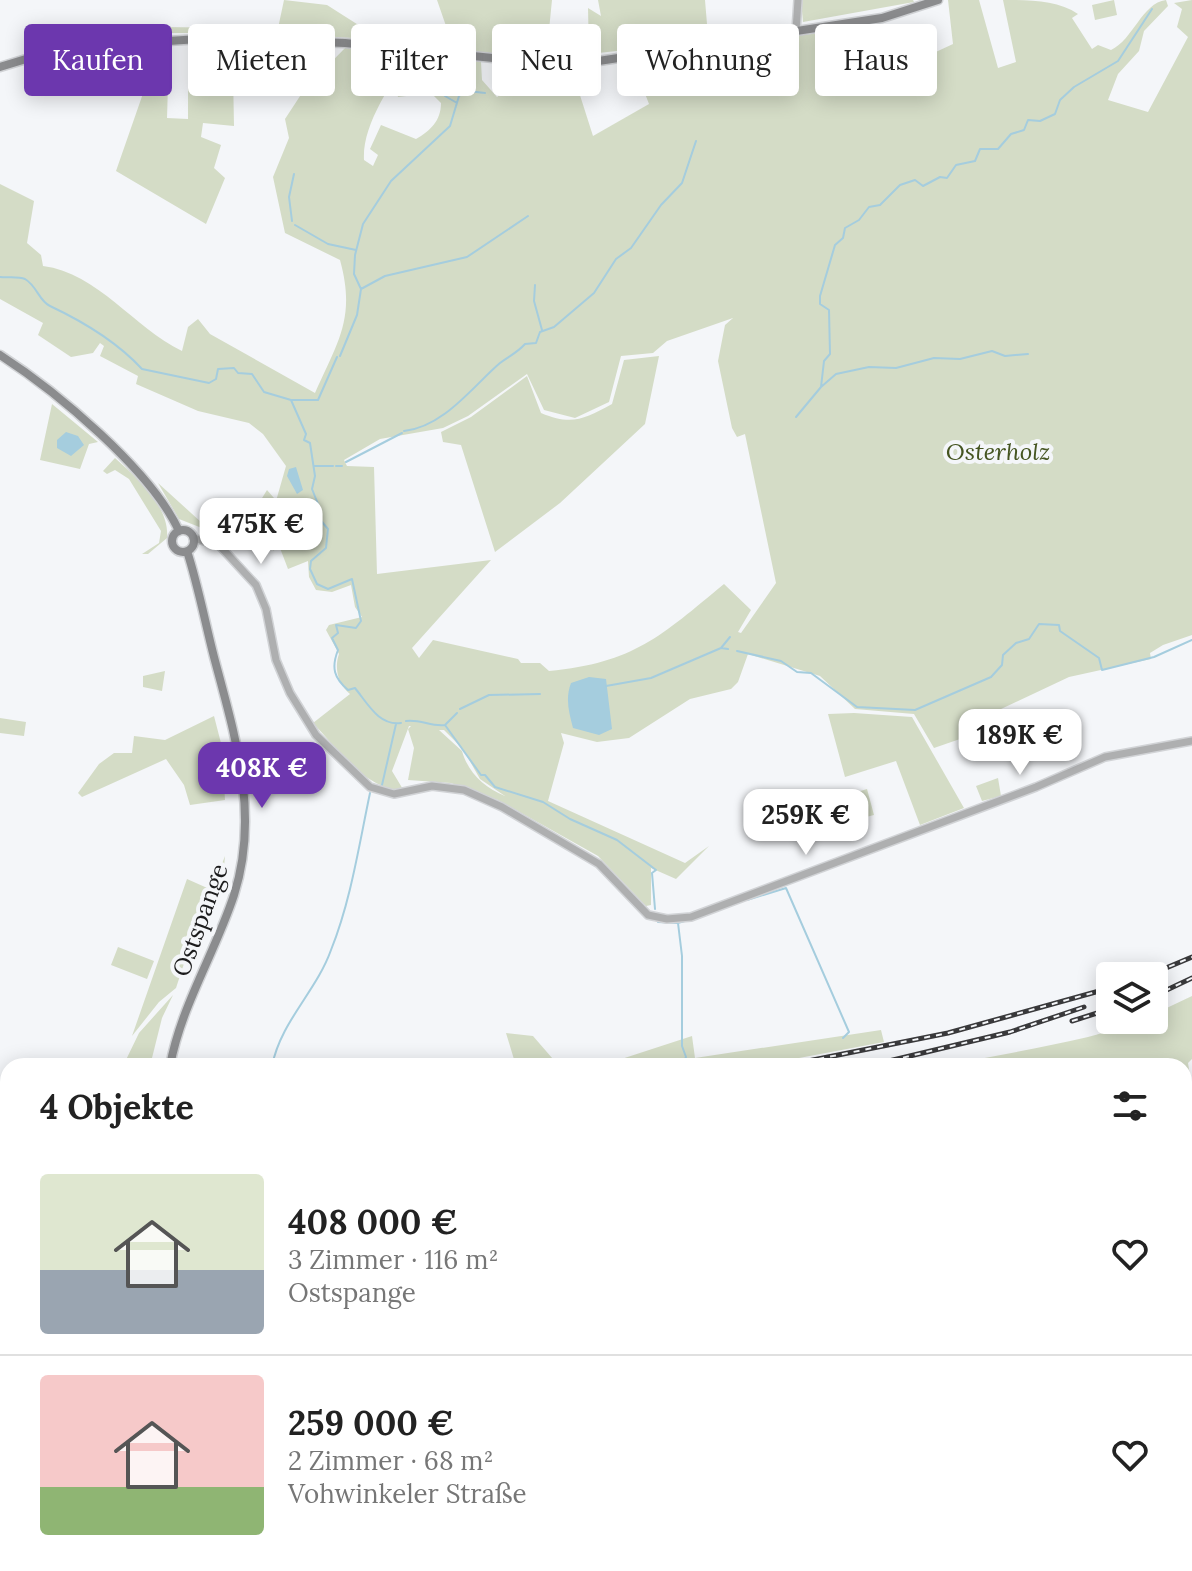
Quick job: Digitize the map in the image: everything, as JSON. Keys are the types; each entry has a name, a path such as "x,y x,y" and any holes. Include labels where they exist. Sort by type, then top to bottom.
{"main road":[{"path":"799,31 882,18 938,0"},
{"path":"0,67 62,48 214,38 329,42 506,60 576,63 617,57"},
{"path":"0,355 28,375 132,464 155,489 179,531"},
{"path":"179,531 188,531 193,538 187,551 179,551 173,546 172,537 179,531"},
{"name":"Ostspange","path":"172,1058 182,1022 234,895 243,860 247,820 239,755 187,551"}],"street":[{"path":"796,24 798,0"},
{"path":"193,538 219,545 256,585 266,609 276,660 290,693 316,735 370,787 394,794 443,786 482,797 599,864 646,913 662,919 691,917 1036,787 1105,757 1192,741"}],"green space":[{"path":"284,0 327,5 357,24 351,24 351,38 335,37 335,24 279,24"},
{"path":"437,0 552,0 550,24 492,24 492,53 476,51 476,24 445,24"},
{"path":"598,0 705,0 707,24 617,24 617,51 601,53 601,24 588,24 588,8 601,16"},
{"path":"801,0 913,0 914,2 803,22"},
{"name":"Osterholz","path":"948,0 979,0 998,68 1016,62 1003,0 1042,2 1070,9 1078,14 1072,18 1092,49 1098,45 1111,50 1126,38 1150,8 1166,0 1168,6 1144,31 1139,51 1118,74 1108,100 1148,112 1188,37 1177,27 1182,9 1174,3 1192,0 1192,635 1163,645 1150,653 1151,659 1069,677 982,718 986,730 934,748 914,714 855,709 820,676 748,654 738,682 731,689 690,699 629,738 597,742 561,733 564,743 548,801 685,863 709,846 676,879 651,868 651,905 646,906 598,856 498,800 451,783 408,780 414,748 408,729 411,726 409,726 392,771 404,791 376,783 353,766 313,723 350,694 338,676 339,654 326,630 329,625 362,617 355,607 351,585 332,592 316,590 309,577 308,561 288,569 270,522 286,466 263,434 249,423 198,411 136,384 138,376 100,356 104,346 100,343 93,353 71,357 38,335 43,323 0,299 0,184 34,201 27,243 41,255 43,266 81,279 182,351 188,327 198,319 210,334 315,393 342,329 346,298 344,280 340,260 285,233 273,177 289,138 285,119 300,96 335,96 335,58 346,47 351,48 351,96 385,96 373,119 365,147 364,160 373,166 378,155 370,149 381,125 416,139 437,120 441,103 434,96 476,96 476,61 481,62 482,80 492,91 492,96 580,96 593,136 649,104 646,96 799,96 799,36 815,34 815,96 937,96 937,51 953,44","holes":["733,318 725,325 718,361 732,428 737,437 745,434 776,583 741,633 738,632 751,610 724,584 645,644 603,661 549,671 540,663 521,663 518,659 433,640 419,658 412,648 491,560 377,574 374,467 347,466 344,460 380,439 443,428 468,416 527,374 544,410 575,418 609,402 621,356 653,353 667,341","439,730 444,730 463,749 480,779 505,796 478,778 468,766 462,751"]},
{"path":"1114,0 1117,15 1095,20 1092,5"},
{"path":"172,27 188,27 188,33 172,33"},
{"path":"142,96 168,96 167,118 188,119 188,96 233,96 234,126 203,123 201,137 221,145 214,168 225,178 206,224 116,171"},
{"path":"659,356 645,424 560,503 495,552 461,445 443,442 441,432 471,417 527,376 541,413 570,420 585,417 612,404 624,360"},
{"path":"52,404 98,442 89,444 80,469 40,460"},
{"path":"115,458 150,493 163,515 167,538 148,554 142,554 159,543 161,531 129,479 115,470 107,474 103,471"},
{"path":"158,483 212,532 179,519"},
{"path":"267,490 274,498 266,517 274,551 256,533 244,547 230,533 220,541 259,503"},
{"path":"165,671 162,691 143,687 143,676"},
{"path":"828,714 912,717 964,808 920,825 896,761 845,777"},
{"path":"214,716 222,747 225,800 190,805 184,785 166,759 82,797 78,793 99,764 114,753 132,753 134,736 165,740"},
{"path":"0,718 26,722 24,736 0,733"},
{"path":"998,778 1001,796 982,801 976,786"},
{"path":"867,789 874,815 862,818 854,793"},
{"path":"225,856 223,879 196,927 176,988 159,1002 132,1036 187,879 213,887"},
{"path":"118,947 154,961 147,979 111,965"},
{"path":"173,995 162,1018 152,1058 127,1058 139,1033"},
{"path":"1192,996 1192,1058 982,1058 1070,1041 1096,1035 1168,1034 1168,1007"},
{"path":"881,1030 884,1042 799,1058 695,1058"},
{"path":"506,1033 533,1036 552,1058 514,1058"},
{"path":"692,1036 695,1058 625,1058"}],"water":[{"path":"66,432 78,436 84,445 71,456 57,448 57,440"},
{"path":"296,467 303,490 297,494 287,476 289,469"},
{"path":"589,677 606,679 612,729 599,735 573,728 569,711 571,683"}],"waterway":[{"path":"796,417 821,387 824,361 830,354 829,310 820,304 820,296 835,245 843,238 845,228 859,220 869,207 880,205 900,185 915,180 923,186 940,177 947,178 956,165 975,161 980,149 998,149 1011,134 1024,130 1028,120 1040,121 1055,114 1060,100 1074,87 1118,61 1152,9"},
{"path":"340,356 357,315 361,289 354,274 355,255 363,224 391,181 450,126 459,96 468,91 485,93"},
{"path":"445,96 457,103"},
{"path":"404,431 419,428 445,414 500,363 525,344 536,343 540,332 554,327 594,293 616,259 631,248 661,205 682,183 696,141"},
{"path":"292,221 289,197 294,174"},
{"path":"361,289 385,276 467,257 528,216"},
{"path":"295,225 328,244 356,250"},
{"path":"0,277 25,279 46,304 100,334 142,369 209,383 216,379 218,369 234,368 238,373 252,374 264,392 291,400 306,434 304,440 310,443 315,476 312,489 320,509 317,516 328,529 326,548 311,561 310,569 317,584 328,589 352,579 361,621 356,628 336,625 338,633 332,638 338,650 335,672 343,686 348,690 355,688 380,717 401,723"},
{"path":"535,285 534,301 542,330"},
{"path":"821,387 836,374 869,367 896,368 934,358 960,359 992,351 1005,356 1028,354"},
{"path":"292,400 318,400 337,357"},
{"path":"346,462 402,433"},
{"path":"314,466 333,466"},
{"path":"336,466 342,466"},
{"path":"737,651 781,661 797,672 811,673 857,707 915,710 991,677 1002,665 1003,655 1016,643 1029,639 1039,624 1059,625 1060,631 1099,658 1102,670 1154,657 1192,640"},
{"path":"721,648 730,637"},
{"path":"606,686 651,678 721,648 728,649"},
{"path":"460,709 489,695 540,694"},
{"path":"445,725 457,713"},
{"path":"406,721 445,725 481,775 485,775 495,787 543,802 570,819 617,840 656,870 652,873 655,909"},
{"path":"382,785 396,724"},
{"path":"274,1058 283,1035 325,965 338,931 370,793"},
{"path":"747,900 786,888 849,1032 843,1038"},
{"path":"678,923 688,920"},
{"path":"658,922 678,923 682,956 682,1046 686,1058"}],"railway":[{"path":"1168,967 1192,957"},
{"path":"1168,989 1192,978"},
{"path":"823,1058 948,1033 1096,992"},
{"path":"901,1058 1010,1032 1084,1007"},
{"path":"1072,1021 1096,1013"}]}
